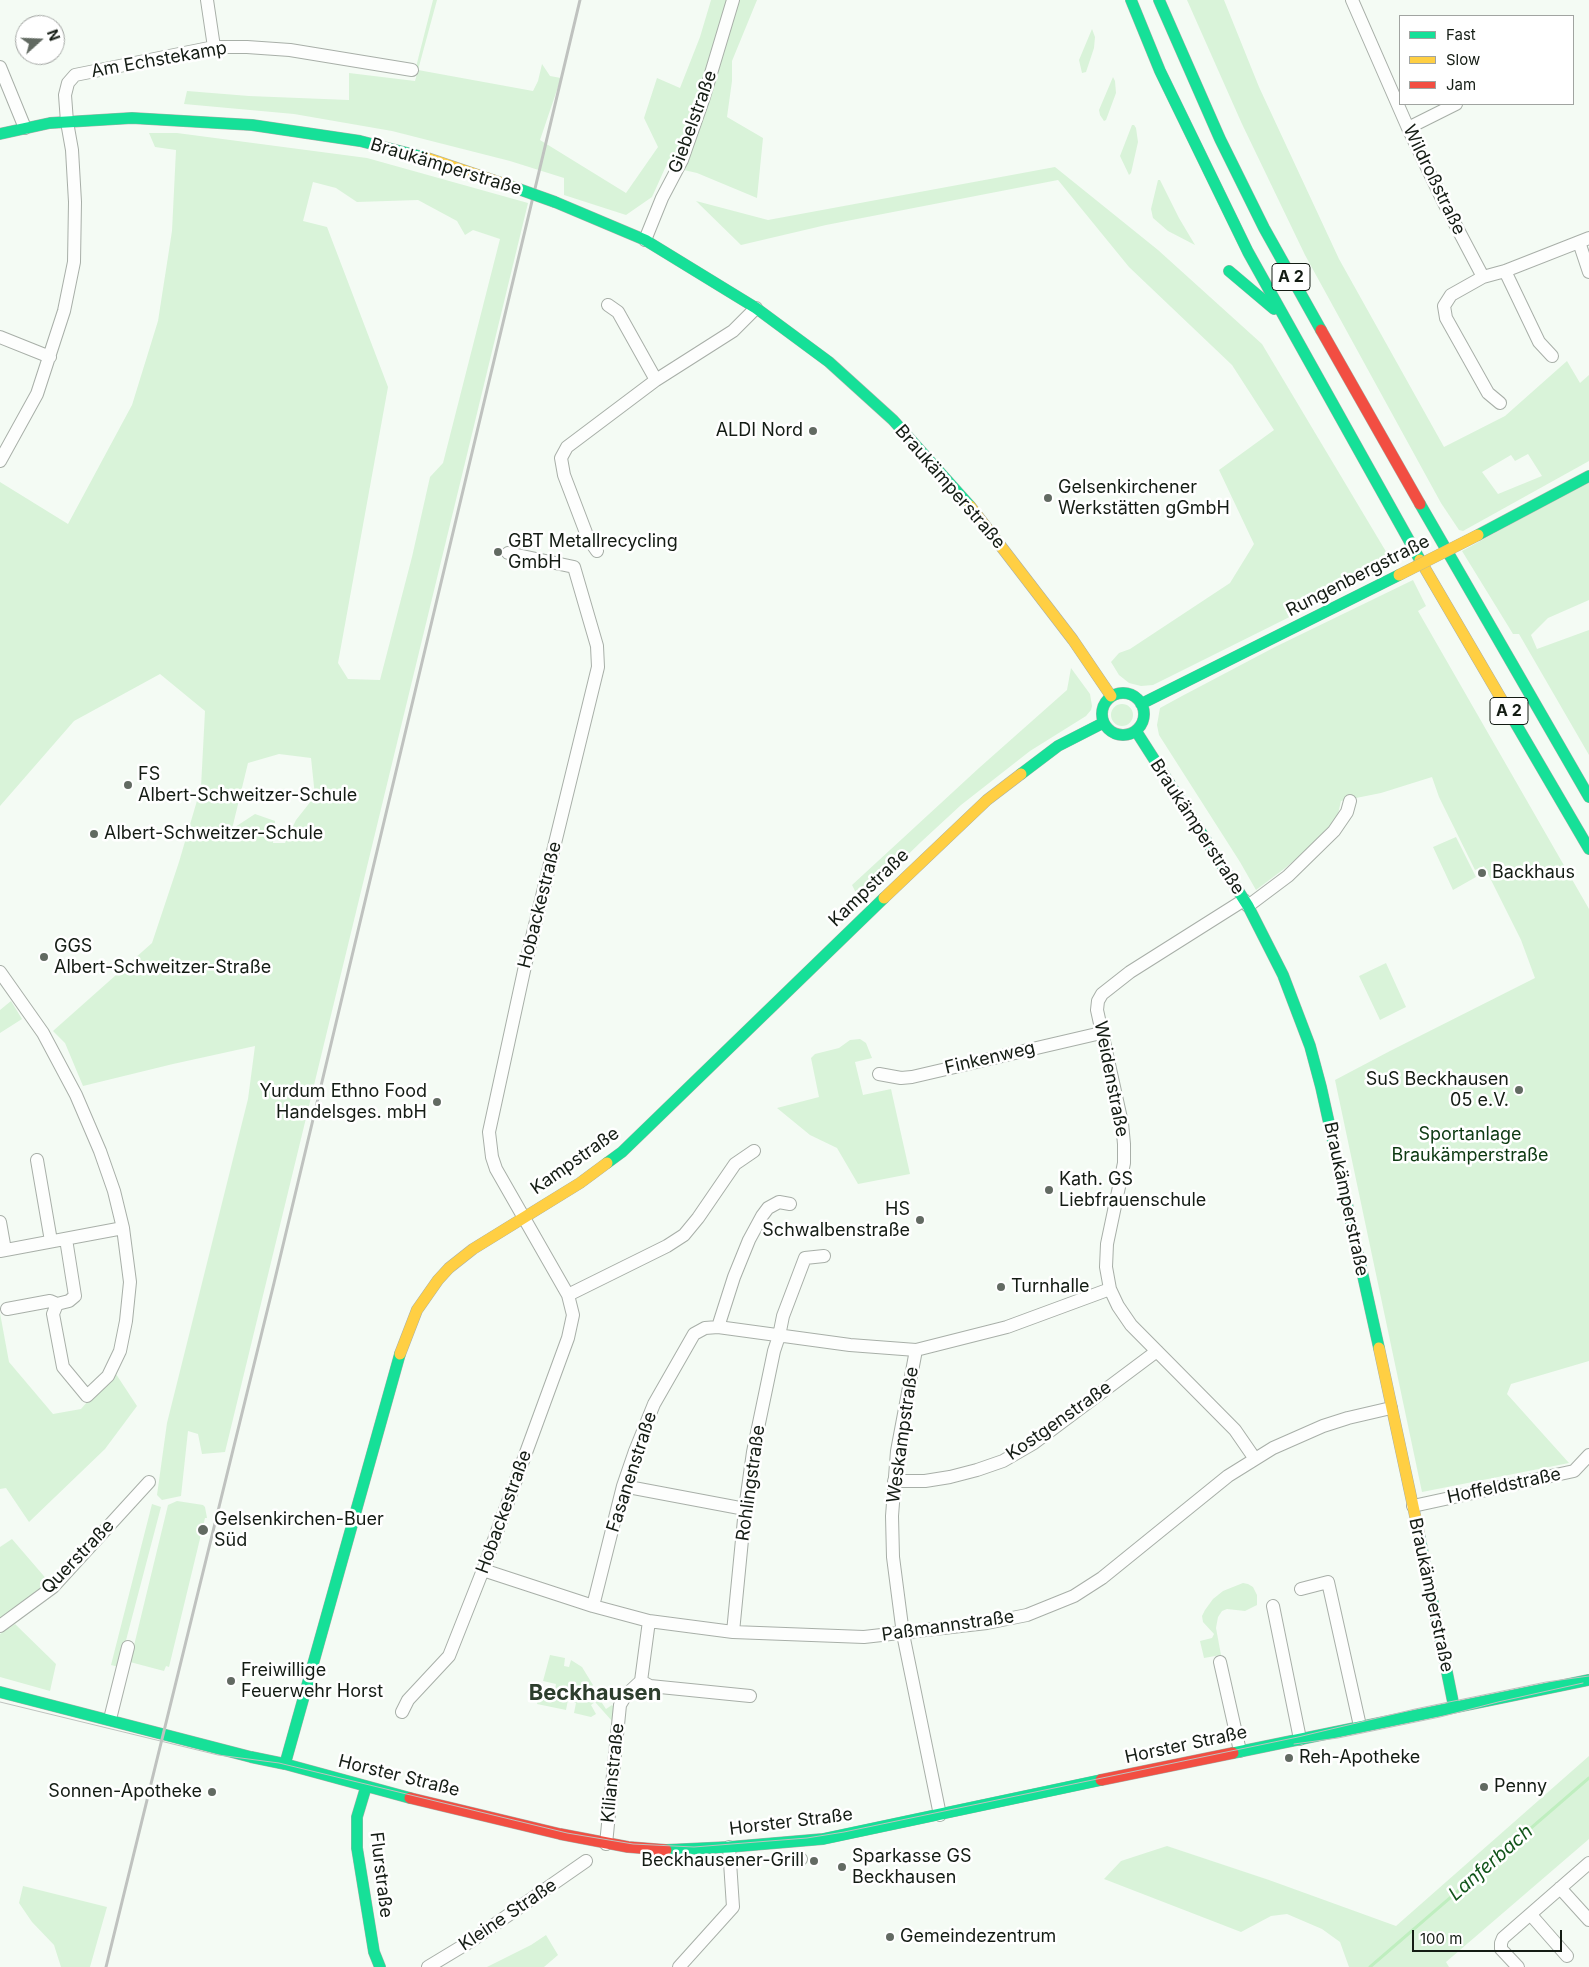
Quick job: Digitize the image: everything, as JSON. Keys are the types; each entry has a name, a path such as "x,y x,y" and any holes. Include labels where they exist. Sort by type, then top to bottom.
{"main road":[{"name":"A 2","path":"1131,0 1160,71 1196,148 1284,317 1421,560 1589,849"},
{"name":"A 2","path":"1159,0 1220,139 1264,228 1330,347 1589,797"},
{"name":"Braukämperstraße","path":"0,134 50,123 132,118 252,124 360,141 409,152 460,168 555,202 644,240 723,286 756,308 829,362 876,404 926,455 1009,555 1073,640 1111,696"},
{"path":"1229,271 1284,317"},
{"name":"Rungenbergstraße","path":"1141,704 1478,536 1589,476"},
{"path":"1127,693 1136,697 1141,704 1144,711 1143,721 1136,731 1126,735 1114,734 1103,723 1103,706 1111,696 1127,693"},
{"name":"Kampstraße","path":"285,1764 315,1661 360,1490 406,1335 417,1310 428,1293 449,1268 473,1249 580,1183 622,1152 802,976 987,800 1058,746 1103,723"},
{"name":"Braukämperstraße","path":"1136,731 1246,903 1283,975 1310,1046 1319,1078 1392,1408 1454,1707"},
{"name":"Horster Straße","path":"0,1692 285,1764 366,1787 560,1834 606,1844 671,1850 729,1848 823,1839 1360,1726 1454,1707 1480,1704 1589,1680"},
{"name":"Flurstraße","path":"366,1787 357,1817 356,1848 374,1952 380,1967"}],"street":[{"path":"207,0 214,47"},
{"name":"Giebelstraße","path":"644,240 662,198 682,160 703,100 733,0"},
{"name":"Wildroßstraße","path":"1352,0 1408,128 1444,203 1483,277"},
{"name":"Am Echstekamp","path":"67,122 65,95 68,83 75,75 214,47 290,50 412,70"},
{"path":"0,67 26,128"},
{"path":"1408,128 1454,105"},
{"path":"0,461 36,394 50,357 64,311 74,262 75,202 72,150 67,122"},
{"path":"1500,403 1488,393 1446,318 1444,306 1451,295 1483,277 1505,271 1584,240 1589,272"},
{"path":"1505,271 1539,342 1552,356"},
{"path":"608,305 618,312 656,380"},
{"path":"597,551 588,538 564,475 561,458 567,447 656,380 733,330 756,308"},
{"path":"0,337 50,357"},
{"name":"Hobackestraße","path":"402,1712 408,1700 449,1656 483,1570 568,1338 572,1315 568,1295 496,1169 492,1157 489,1132 526,966 598,667 597,646 574,567 508,553"},
{"name":"Weidenstraße","path":"1255,1459 1235,1430 1124,1316 1110,1289 1106,1267 1107,1244 1124,1164 1124,1144 1122,1123 1097,1010 1098,1001 1102,994 1149,959 1246,903 1288,876 1334,831 1347,812 1350,800"},
{"path":"0,972 43,1033 76,1095 100,1151 114,1191 123,1228 130,1282 126,1321 120,1351 108,1376 87,1396 63,1367 53,1314 57,1304"},
{"name":"Finkenweg","path":"879,1074 901,1078 912,1076 1101,1032"},
{"path":"568,1295 676,1241 691,1228 735,1164 754,1151"},
{"path":"37,1160 51,1241"},
{"path":"790,1204 779,1202 768,1208 762,1216 749,1240 718,1327 779,1336 916,1350 1007,1327 1110,1289"},
{"path":"0,1222 3,1251 123,1228"},
{"path":"7,1308 50,1301 57,1304 69,1301 75,1296 66,1239"},
{"name":"Rohlingstraße","path":"732,1632 753,1452 774,1351 783,1316 805,1258 824,1256"},
{"name":"Fasanenstraße","path":"593,1606 623,1486 654,1404 694,1334 705,1328 718,1327"},
{"name":"Weskampstraße","path":"916,1350 898,1443 892,1516 893,1557 903,1634 940,1815"},
{"name":"Kostgenstraße","path":"894,1481 925,1481 950,1477 1003,1461 1034,1443 1156,1351"},
{"name":"Paßmannstraße","path":"483,1570 593,1606 649,1621 732,1632 824,1637 864,1637 987,1623 1027,1615 1074,1596 1102,1578 1228,1476 1255,1459 1323,1426 1392,1408"},
{"name":"Hoffeldstraße","path":"1413,1506 1574,1471 1589,1456"},
{"name":"Querstraße","path":"0,1626 53,1587 149,1482"},
{"path":"623,1486 745,1509"},
{"path":"1302,1589 1328,1582 1360,1726"},
{"path":"1273,1606 1300,1739"},
{"path":"649,1621 641,1681 650,1686 750,1696"},
{"path":"110,1719 128,1647"},
{"path":"1220,1662 1240,1751"},
{"name":"Kilianstraße","path":"606,1844 620,1706 626,1695 641,1681"},
{"path":"679,1967 733,1907 729,1848"},
{"name":"Kleine Straße","path":"428,1967 471,1941 586,1861"},
{"path":"1518,1967 1501,1949 1501,1943 1504,1938 1589,1863"},
{"path":"1560,1888 1589,1920"},
{"path":"1531,1915 1567,1956"}],"green space":[{"path":"433,0 437,0 418,70 416,67"},
{"path":"711,0 757,0 732,61 732,81 727,117 763,138 757,198 697,173 666,166 652,197 626,215 564,195 564,178 510,161 392,131 294,114 184,104 187,91 249,96 349,100 349,73 415,81 418,70 533,91 538,81 542,64 550,76 561,78 540,140 626,193 658,147 644,118 657,78 680,88 700,37"},
{"path":"1187,0 1224,0 1259,87 1339,259 1444,447 1505,416 1567,361 1580,383 1589,375 1589,461 1463,531 1459,530 1441,503 1305,255 1242,124","holes":["1528,454 1542,476 1498,494 1482,472 1511,455 1515,461"]},
{"path":"1092,29 1095,37 1094,48 1086,72 1082,73 1079,60"},
{"path":"1113,77 1116,93 1104,121 1099,110"},
{"path":"1132,125 1136,128 1138,142 1129,175 1120,156"},
{"path":"149,133 177,133 367,158 528,203 225,1452 202,1454 198,1434 188,1431 181,1496 162,1500 157,1495 167,1423 248,1099 255,1046 83,1086 65,1043 53,1031 152,943 201,787 205,711 160,674 74,721 0,806 0,482 68,524 132,405 158,321 172,231 176,150 155,147","holes":["313,182 336,188 357,202 418,200 457,221 465,235 473,230 500,239 443,463 430,477 412,557 380,680 348,679 338,663 388,387 327,227 303,221","279,754 311,758 315,796 296,820 285,843 273,843 275,821 255,814 232,829 248,763"]},
{"path":"1055,167 1158,250 1262,344 1394,565 1153,685 1141,686 1129,683 1119,675 1111,662 1119,653 1130,649 1230,583 1254,544 1219,470 1274,430 1232,365 1129,267 1058,180 826,225 741,245 696,201 768,220"},
{"path":"1158,180 1160,180 1195,245 1168,231 1153,218 1151,209"},
{"path":"1589,481 1589,600 1548,618 1531,635 1537,649 1589,630 1589,755 1519,634 1513,634 1462,551"},
{"name":"Sportanlage Braukämperstraße","path":"1413,580 1426,606 1418,611 1589,909 1589,1361 1511,1384 1507,1394 1569,1463 1422,1492 1335,1080 1535,978 1521,940 1484,866 1475,870 1439,797 1432,777 1381,793 1341,801 1338,814 1331,829 1256,890 1159,735 1157,725 1160,708 1275,647"},
{"path":"1071,668 1090,694 1092,706 1086,716 1030,751 961,805 860,901 852,885 1067,690"},
{"path":"1122,704 1130,707 1133,715 1130,723 1122,726 1114,723 1111,715 1114,707"},
{"path":"1456,837 1476,877 1453,890 1433,847"},
{"path":"1386,963 1406,1007 1380,1020 1359,976"},
{"path":"11,1001 22,1019 0,1033 0,1010"},
{"path":"860,1039 866,1043 872,1058 855,1062 863,1095 891,1089 910,1174 858,1184 837,1148 810,1135 777,1108 819,1097 811,1058 815,1054 839,1048 850,1040"},
{"path":"0,1313 9,1362 53,1414 81,1409 114,1371 137,1406 105,1449 29,1522 6,1488 0,1489"},
{"path":"177,1501 203,1505 207,1518 205,1518 169,1667 166,1666 164,1671 130,1662 168,1505"},
{"path":"152,1504 161,1507 119,1667 111,1665"},
{"path":"12,1539 49,1582 0,1619 0,1547"},
{"path":"1243,1583 1253,1587 1257,1595 1257,1605 1245,1611 1227,1609 1222,1611 1218,1617 1216,1628 1221,1655 1204,1658 1200,1641 1212,1638 1214,1634 1203,1622 1202,1616 1205,1610 1213,1599 1223,1591"},
{"path":"15,1624 56,1664 50,1691 0,1677 0,1634"},
{"path":"550,1655 565,1658 564,1666 569,1667 571,1660 582,1667 593,1685 591,1687 606,1709 612,1705 615,1709 612,1721 595,1702 591,1705 596,1714 591,1717 574,1713 576,1703 568,1700 566,1710 537,1704 541,1688 555,1690 556,1684 543,1681"},
{"path":"1589,1756 1589,1839 1446,1962 1449,1967 1349,1967 1340,1942 1322,1929 1287,1914 1271,1916 1241,1932 1104,1879 1121,1861 1167,1846 1269,1880 1396,1926"},
{"path":"23,1886 107,1907 90,1967 61,1967 54,1945 32,1922 19,1903"},
{"path":"546,1935 558,1955 544,1967 487,1967 531,1945"}],"waterway":[{"name":"Lanferbach","path":"1370,1967 1589,1778"}],"tram line":[{"path":"0,1702 218,1755 279,1763 567,1833 633,1844 694,1847 807,1838 844,1832 1298,1737 1415,1709 1546,1682 1589,1676"},
{"path":"1294,1744 1338,1738 1440,1717 1583,1683"}],"railway":[{"path":"106,1967 274,1283 580,0"}],"traffic: fast":[{"path":"1131,0 1160,71 1248,252 1420,560"},
{"path":"1159,0 1220,139 1264,228 1321,330"},
{"path":"0,134 50,123 132,118 252,125 360,141 427,158"},
{"path":"513,187 555,202"},
{"path":"555,202 645,240 756,308 829,362 893,420 970,506"},
{"path":"1229,271 1274,309"},
{"path":"1478,535 1589,476"},
{"path":"1420,504 1589,797"},
{"path":"1141,704 1399,575"},
{"path":"1119,693 1127,693 1138,699 1144,714 1138,729 1127,735 1119,735 1108,729 1102,718 1102,710 1108,699 1119,693"},
{"path":"1513,719 1589,849"},
{"path":"1021,774 1058,746 1103,723"},
{"path":"1136,731 1248,906 1283,975 1310,1046 1321,1087 1379,1348"},
{"path":"607,1163 622,1152 884,898"},
{"path":"285,1764 400,1354"},
{"path":"1419,1534 1454,1707"},
{"path":"1233,1753 1589,1680"},
{"path":"0,1692 251,1757 285,1764 410,1798"},
{"path":"666,1850 823,1839 1101,1780"},
{"path":"366,1787 357,1817 357,1848 374,1952 380,1967"}],"traffic: slow":[{"path":"427,158 513,187"},
{"path":"970,506 1073,640 1111,696"},
{"path":"1399,575 1478,535"},
{"path":"1420,560 1513,719"},
{"path":"884,898 987,800 1021,774"},
{"path":"400,1354 417,1310 449,1268 473,1249 580,1183 607,1163"},
{"path":"1379,1348 1419,1534"}],"traffic: jam":[{"path":"1321,330 1420,504"},
{"path":"1101,1780 1233,1753"},
{"path":"410,1798 560,1834 628,1847 666,1850"}],"place":[{"name":"ALDI Nord","path":"813,431"},
{"name":"Gelsenkirchener Werkstätten gGmbH","path":"1048,498"},
{"name":"GBT Metallrecycling GmbH","path":"498,552"},
{"name":"FS Albert-Schweitzer-Schule","path":"128,785"},
{"name":"Albert-Schweitzer-Schule","path":"94,834"},
{"name":"Backhaus","path":"1482,873"},
{"name":"GGS Albert-Schweitzer-Straße","path":"44,957"},
{"name":"SuS Beckhausen 05 e.V.","path":"1519,1090"},
{"name":"Yurdum Ethno Food Handelsges. mbH","path":"437,1102"},
{"name":"Kath. GS Liebfrauenschule","path":"1049,1190"},
{"name":"HS Schwalbenstraße","path":"920,1220"},
{"name":"Turnhalle","path":"1001,1287"},
{"name":"Gelsenkirchen-Buer Süd","path":"203,1530"},
{"name":"Freiwillige Feuerwehr Horst","path":"231,1681"},
{"name":"Reh-Apotheke","path":"1289,1758"},
{"name":"Penny","path":"1484,1787"},
{"name":"Sonnen-Apotheke","path":"212,1792"},
{"name":"Beckhausener-Grill","path":"814,1861"},
{"name":"Sparkasse GS Beckhausen","path":"842,1867"},
{"name":"Gemeindezentrum","path":"890,1937"}],"district":[{"name":"Beckhausen","path":"595,1693"}]}
